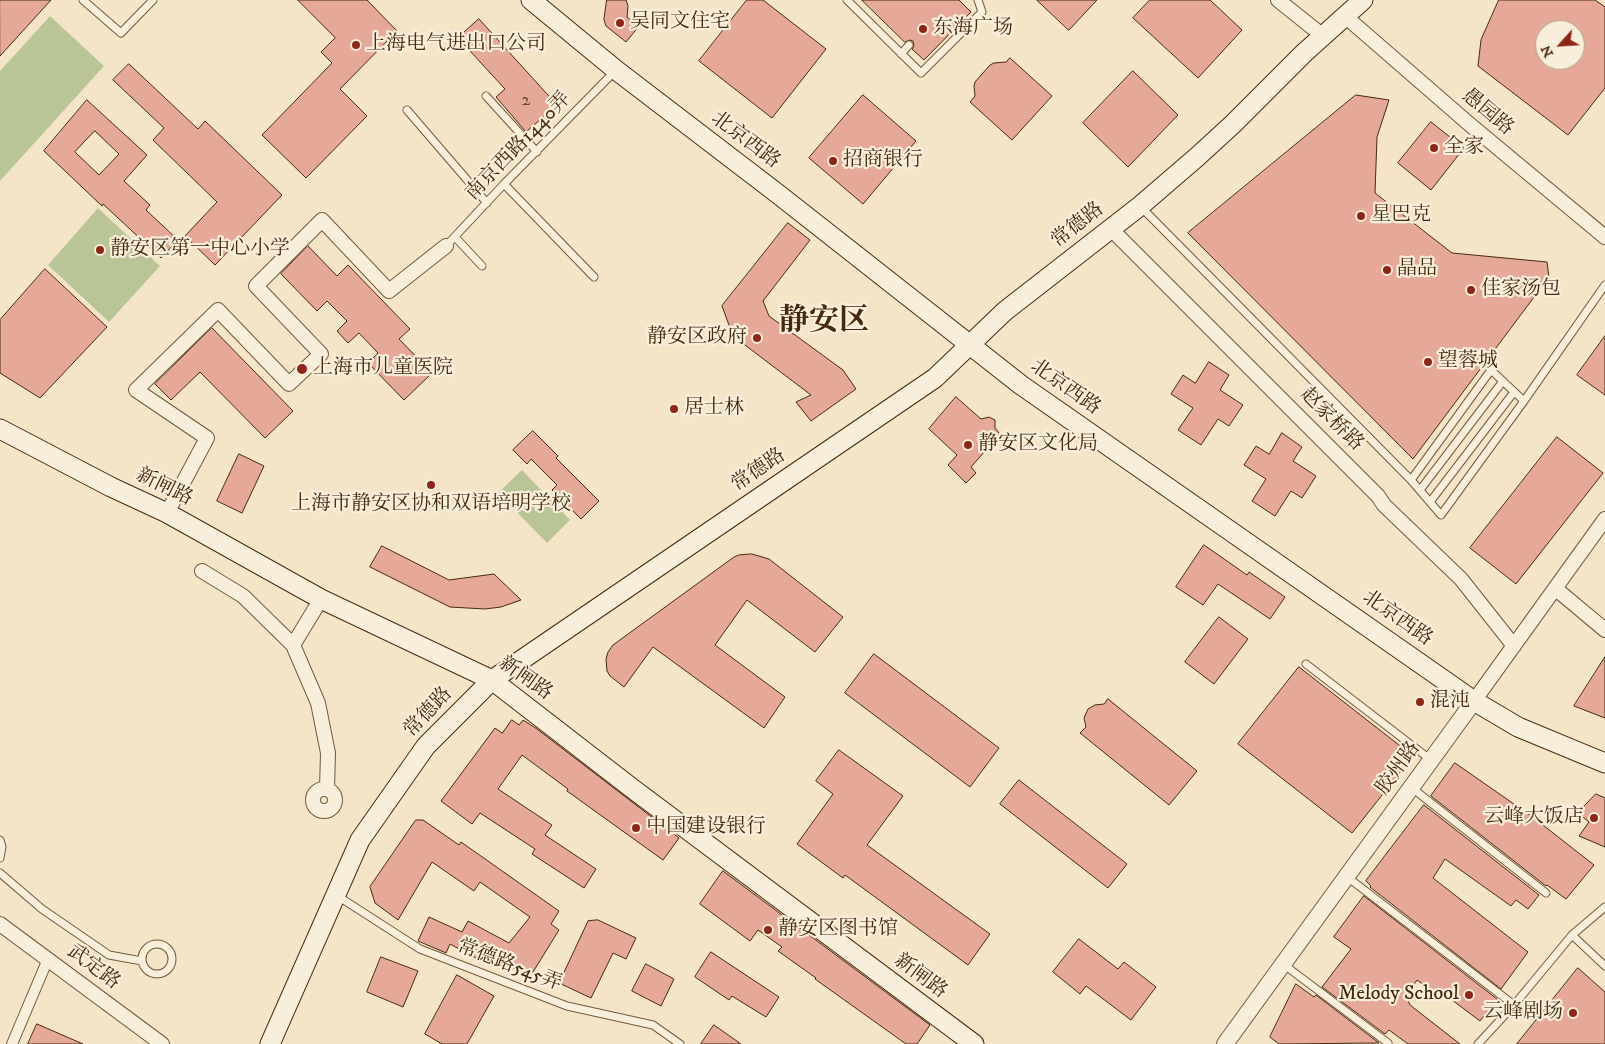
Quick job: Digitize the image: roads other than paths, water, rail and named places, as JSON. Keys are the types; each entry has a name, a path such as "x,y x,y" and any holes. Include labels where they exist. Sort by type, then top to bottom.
{"main road":[{"name":"常德路","path":"270,1044 360,840 426,746 492,680 934,378 1004,312 1140,206 1233,124 1323,36 1363,0"},
{"name":"北京西路","path":"539,2 616,70 778,194 1021,385 1474,701 1518,727 1605,763"},
{"name":"新闸路","path":"0,429 111,487 167,513 321,599 492,680 641,795 974,1044"}],"street":[{"path":"1278,0 1323,36"},
{"name":"愚园路","path":"1346,17 1468,123 1605,237"},
{"path":"167,513 207,438 136,390 218,310 289,384 321,354 256,286 322,220 389,291 450,242"},
{"name":"赵家桥路","path":"1111,229 1378,496 1384,505 1461,579 1514,646"},
{"name":"胶州路","path":"1225,1044 1605,519"},
{"path":"202,571 243,596 293,645 318,703 328,753 327,789"},
{"path":"1556,589 1605,630"},
{"path":"293,645 321,599"},
{"name":"武定路","path":"0,924 162,1044"},
{"path":"12,1044 48,959"}],"lane":[{"path":"83,0 121,33 153,0"},
{"path":"848,0 921,73 982,12 978,0"},
{"path":"901,54 909,46"},
{"name":"南京西路1440弄","path":"450,242 616,70"},
{"path":"486,96 537,152"},
{"path":"407,110 487,203"},
{"path":"504,184 594,277"},
{"path":"1140,206 1411,480 1441,515 1605,285"},
{"path":"450,242 482,266"},
{"path":"1411,480 1491,370 1524,401"},
{"path":"1420,490 1503,382"},
{"path":"1430,502 1514,392"},
{"path":"1306,664 1431,760"},
{"path":"1412,788 1546,893"},
{"path":"0,840 2,847 0,858"},
{"path":"0,874 42,909 109,955 142,961"},
{"path":"1346,876 1514,1005"},
{"name":"常德路545弄","path":"336,895 420,949 567,1006 653,1025 680,1044"},
{"path":"1478,1044 1514,1005 1572,935 1605,907"},
{"path":"1572,935 1605,966"},
{"path":"159,944 168,949 171,958 169,967 161,973 151,972 144,966 142,961 144,952 150,946 159,944"},
{"path":"1282,964 1388,1043"}],"place":[{"name":"吴同文住宅","path":"620,23"},
{"name":"东海广场","path":"923,29"},
{"name":"上海电气进出口公司","path":"356,45"},
{"name":"全家","path":"1434,148"},
{"name":"招商银行","path":"833,161"},
{"name":"星巴克","path":"1361,216"},
{"name":"静安区第一中心小学","path":"100,250"},
{"name":"晶品","path":"1387,270"},
{"name":"佳家汤包","path":"1471,290"},
{"name":"静安区政府","path":"757,338"},
{"name":"望蓉城","path":"1428,362"},
{"name":"上海市儿童医院","path":"302,369"},
{"name":"居士林","path":"674,409"},
{"name":"静安区文化局","path":"968,445"},
{"name":"上海市静安区协和双语培明学校","path":"431,485"},
{"name":"混沌","path":"1420,702"},
{"name":"云峰大饭店","path":"1594,818"},
{"name":"中国建设银行","path":"636,828"},
{"name":"静安区图书馆","path":"768,930"},
{"name":"Melody School","path":"1469,995"},
{"name":"云峰剧场","path":"1573,1013"}],"district":[{"name":"静安区","path":"824,323"}]}
